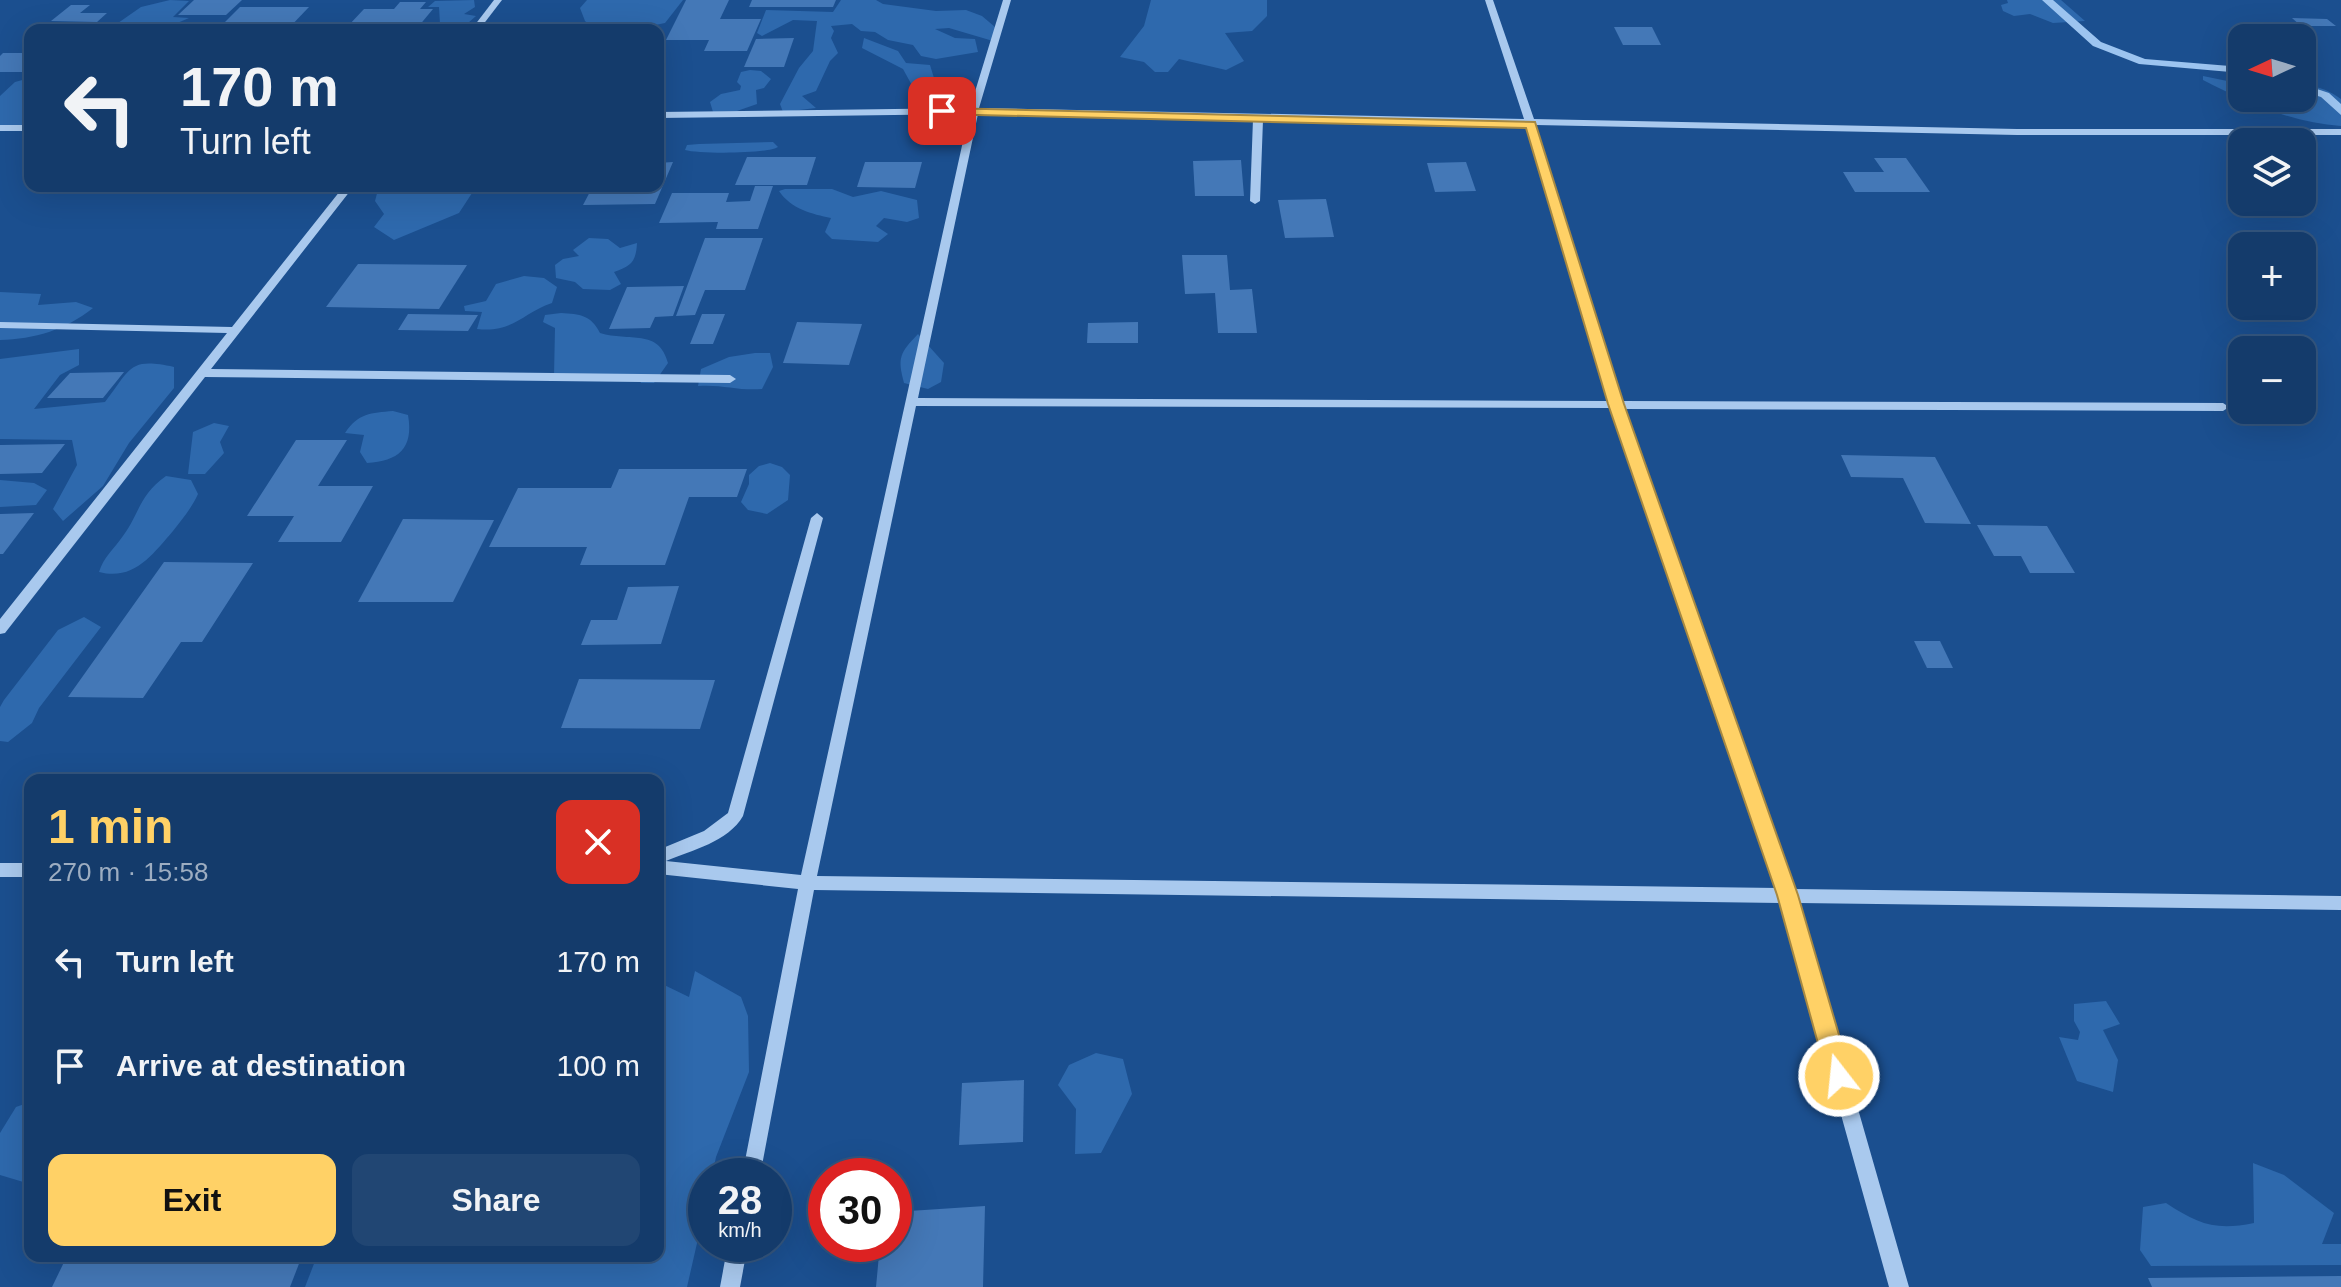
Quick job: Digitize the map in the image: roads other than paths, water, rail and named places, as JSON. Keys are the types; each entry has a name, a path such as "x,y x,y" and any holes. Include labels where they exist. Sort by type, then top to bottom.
{"street":[{"path":"480,24 498,0"},
{"path":"754,1158 807,883 974,111 1007,0"},
{"path":"1489,0 1531,125 1616,404 1788,895 1899,1287"},
{"path":"664,115 974,111 1531,125 2017,132 2340,132"},
{"path":"1255,201 1258,118"},
{"path":"0,128 24,128"},
{"path":"0,629 344,192"},
{"path":"0,325 236,330"},
{"path":"200,373 730,379"},
{"path":"911,402 2223,407"},
{"path":"664,854 713,833 735,816 817,518"},
{"path":"664,868 807,883 2341,903"},
{"path":"0,870 24,870"},
{"path":"730,1287 735,1262"}],"waterway":[{"path":"2047,0 2097,44 2143,62 2228,69"},
{"path":"2316,92 2325,95 2341,111"}]}
